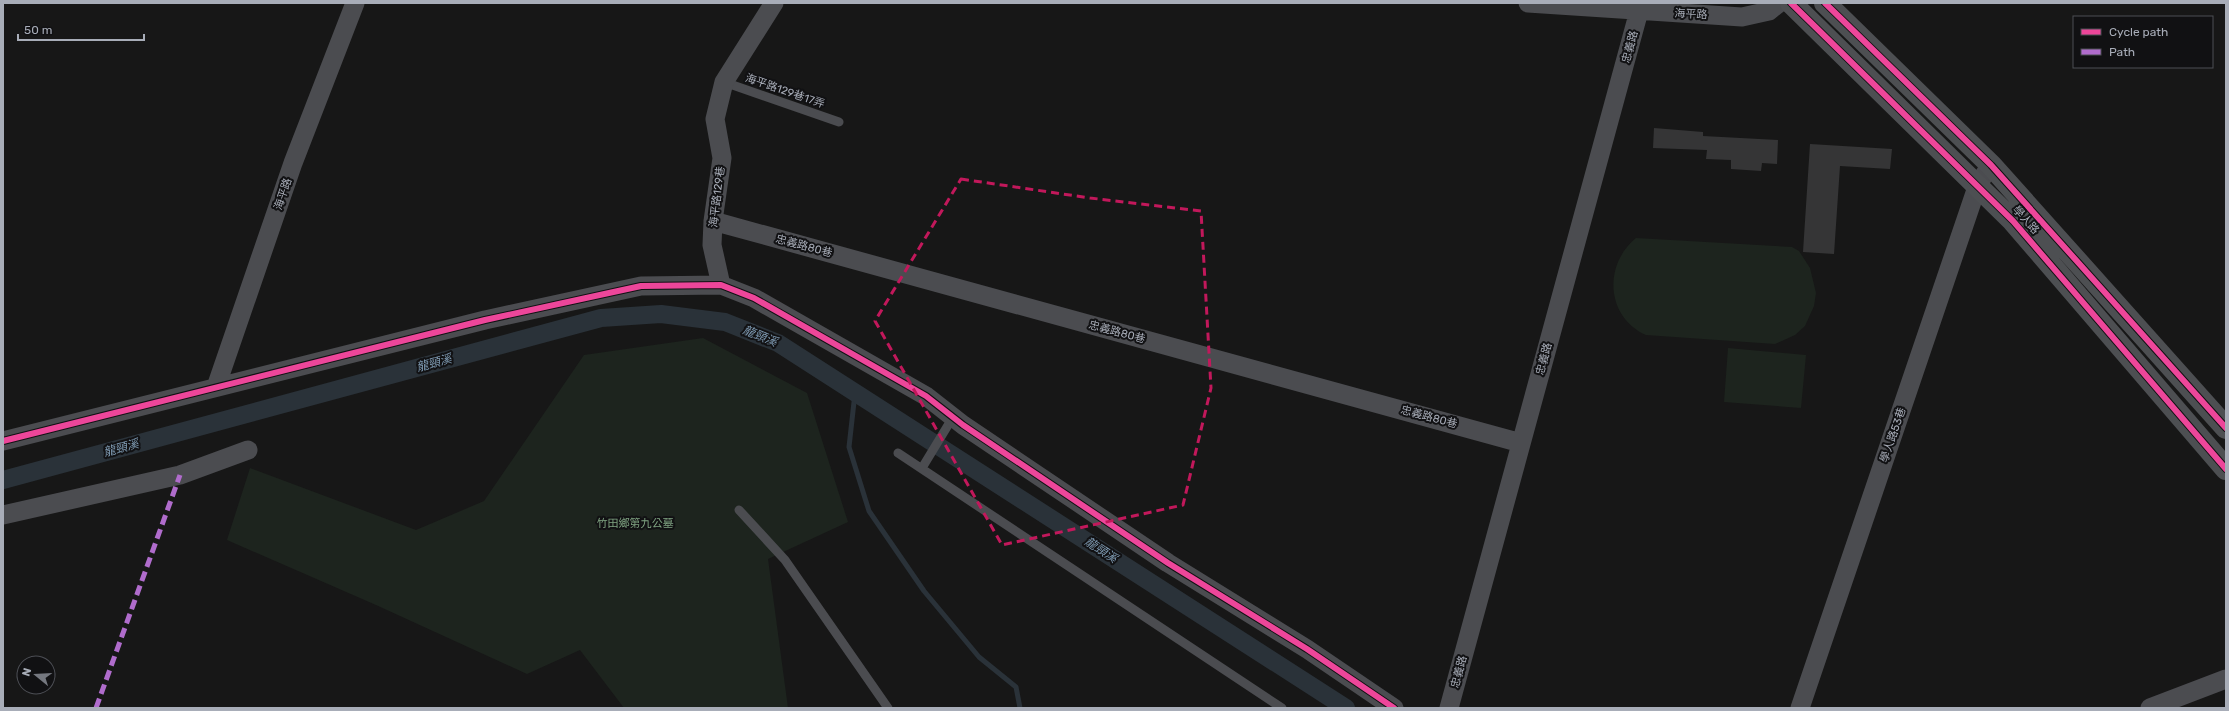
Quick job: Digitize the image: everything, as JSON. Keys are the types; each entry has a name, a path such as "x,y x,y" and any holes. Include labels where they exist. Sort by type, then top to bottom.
{"main road":[{"name":"學人路","path":"1791,3 1978,184 2013,220 2226,469"},
{"name":"學人路","path":"1825,3 1991,165 2226,428"}],"street":[{"name":"海平路","path":"216,387 293,163 355,3"},
{"name":"海平路129巷","path":"722,286 712,245 713,221 722,158 715,119 724,82 774,3"},
{"name":"海平路","path":"1528,3 1742,17 1769,11 1778,3"},
{"name":"忠義路","path":"1449,708 1640,11"},
{"name":"學人路53巷","path":"1800,708 1978,184 1991,165"},
{"name":"忠義路80巷","path":"713,221 1521,443"},
{"path":"3,441 478,322 641,286 722,286 760,302 926,396 953,417 1168,563 1307,649 1394,708"},
{"path":"3,515 180,475 248,450"},
{"path":"2150,708 2226,679"}],"lane":[{"name":"海平路129巷17弄","path":"724,82 839,122"},
{"path":"922,468 953,417"},
{"path":"898,453 1282,708"},
{"path":"739,510 785,560 888,708"}],"highlighted area":[{"path":"961,179 1090,198 1201,211 1211,388 1183,505 1002,545 946,449 875,321"}],"green space":[{"path":"1636,238 1792,247 1799,251 1810,268 1816,293 1814,306 1805,326 1795,335 1775,344 1646,335 1633,327 1623,316 1617,304 1614,290 1614,276 1618,262 1625,249"},
{"name":"竹田鄉第九公墓","path":"703,338 807,393 848,522 768,559 788,708 624,708 580,650 527,674 376,605 227,540 250,468 416,530 484,501 584,355"},
{"path":"1728,348 1806,355 1801,408 1724,402"}],"building":[{"path":"1654,128 1703,132 1703,136 1778,140 1777,164 1762,163 1761,171 1731,169 1731,160 1706,159 1707,150 1653,148"},
{"path":"1810,144 1892,149 1890,169 1840,166 1834,254 1803,252"}],"waterway":[{"name":"龍頸溪","path":"3,480 601,318 661,314 725,322 778,343 1346,708"},
{"name":"龍頸溪","path":"855,393 849,447 869,511 924,591 979,657 1016,687 1020,708"}],"marked path":[{"path":"96,708 180,475"}],"cycle path":[{"path":"1791,3 2013,221 2226,469"},
{"path":"1825,3 1991,165 2226,428"},
{"path":"3,441 485,320 641,286 721,285 754,298 926,396 963,425 1168,563 1307,649 1394,708"}]}
